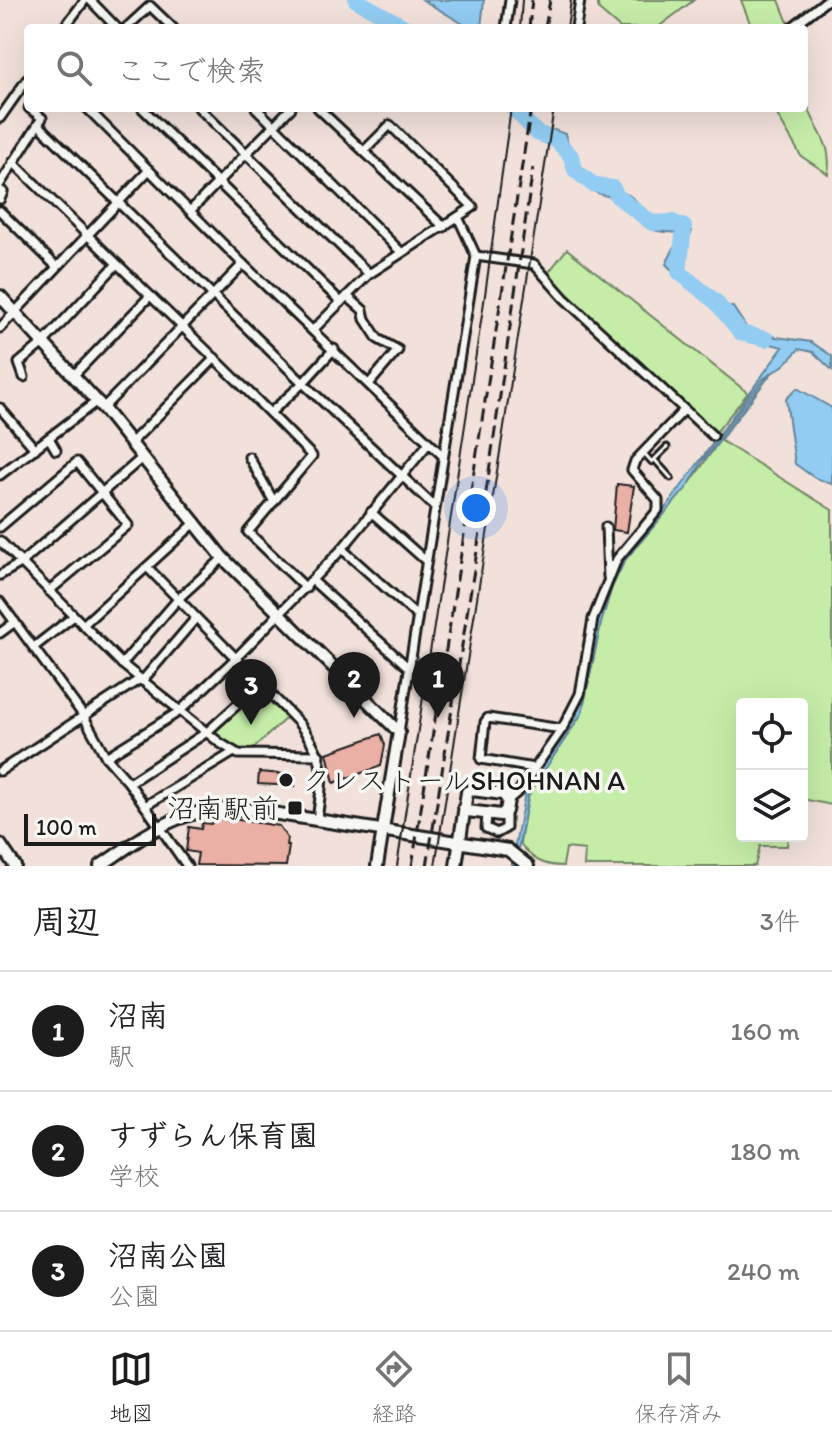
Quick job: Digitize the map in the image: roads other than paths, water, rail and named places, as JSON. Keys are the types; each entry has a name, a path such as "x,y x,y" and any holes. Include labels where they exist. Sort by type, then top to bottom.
{"street":[{"path":"67,24 87,0 113,24"},
{"path":"507,24 510,0"},
{"path":"577,24 580,0"},
{"path":"796,24 824,1"},
{"path":"130,24 150,6 169,24"},
{"path":"0,118 24,84"},
{"path":"15,97 24,105"},
{"path":"0,199 3,192 0,187 42,118 34,112"},
{"path":"91,112 243,264 443,456"},
{"path":"146,112 344,299 363,310 378,339 398,350 369,384"},
{"path":"203,112 369,274"},
{"path":"260,112 401,252"},
{"path":"190,211 287,112"},
{"path":"322,112 444,227"},
{"path":"38,124 303,383 435,507"},
{"path":"313,330 369,274 473,207 390,125 364,151"},
{"path":"13,162 312,456 248,532 306,588"},
{"path":"0,328 149,170"},
{"path":"0,211 57,267"},
{"path":"377,866 476,256 458,217"},
{"path":"476,256 534,264 564,298 713,436"},
{"path":"0,475 100,404 183,328 243,264"},
{"path":"24,377 19,363 43,343 116,265"},
{"path":"0,296 100,404 223,558 399,732"},
{"path":"73,376 149,297"},
{"path":"270,413 334,349"},
{"path":"131,443 215,358"},
{"path":"0,408 35,449"},
{"path":"466,811 501,815 562,729 580,694 593,619 617,559 658,510 658,500 632,470 635,461 684,410"},
{"path":"49,438 56,450"},
{"path":"106,757 180,711 236,658 342,549 428,444"},
{"path":"0,575 21,563 143,457"},
{"path":"249,457 274,502"},
{"path":"0,527 77,462 104,492 128,525 49,591"},
{"path":"371,512 426,561"},
{"path":"83,625 196,522"},
{"path":"606,527 608,583"},
{"path":"0,541 122,664 234,752 319,755"},
{"path":"342,549 417,616"},
{"path":"122,664 179,598 223,558"},
{"path":"147,567 261,683 315,744 321,784 317,820"},
{"path":"313,581 409,668"},
{"path":"0,602 83,715 106,757 129,783 187,866"},
{"path":"34,647 74,616"},
{"path":"0,771 141,680 196,618"},
{"path":"0,633 15,622"},
{"path":"129,783 207,732 261,683"},
{"path":"534,768 481,759 485,722 488,718 562,729"},
{"path":"145,806 234,752"},
{"path":"456,866 466,811 465,794 472,790 503,794 507,806 506,828 497,833 486,828 487,814"},
{"path":"100,866 160,826 193,813 221,808 508,850 523,864"},
{"path":"0,844 15,866"}],"lane":[{"path":"648,466 667,447"},
{"path":"643,452 671,478"}],"water":[{"path":"423,0 484,0 481,24 463,24"},
{"path":"554,130 565,134 581,181 605,192 630,196 656,224 679,224 692,231 677,264 709,297 724,306 733,307 748,330 811,342 832,356 832,370 813,352 799,349 784,365 763,379 709,450 688,486 625,560 612,587 601,623 582,713 528,795 515,866 511,866 525,793 574,720 585,690 607,589 621,561 659,517 783,347 750,339 727,313 718,310 686,285 666,264 681,234 649,228 618,198 586,187 579,181 569,164 561,141 542,139 541,133"},
{"path":"797,388 832,408 832,484 815,478 795,464 786,399"}],"waterway":[{"path":"356,0 399,24"},
{"path":"517,112 537,133 556,140 571,156 575,170 592,184 613,188 617,196 652,223 672,222 684,227 679,272 716,302 741,333 766,339"},
{"path":"705,459 771,373"},
{"path":"551,754 577,714"},
{"path":"525,812 528,796 537,778"}],"tram line":[{"path":"520,24 522,0"},
{"path":"568,24 571,0"},
{"path":"397,866 510,112"},
{"path":"435,866 553,112"}],"railway":[{"path":"529,24 532,0"},
{"path":"546,24 550,0"},
{"path":"412,866 530,112"},
{"path":"427,866 533,168"}],"place":[{"name":"すずらん保育園","path":"354,718"},
{"name":"沼南","path":"438,718"},
{"name":"沼南公園","path":"251,725"},
{"name":"クレストールSHOHNAN A","path":"286,780"},
{"name":"沼南駅前","path":"295,808"}]}
